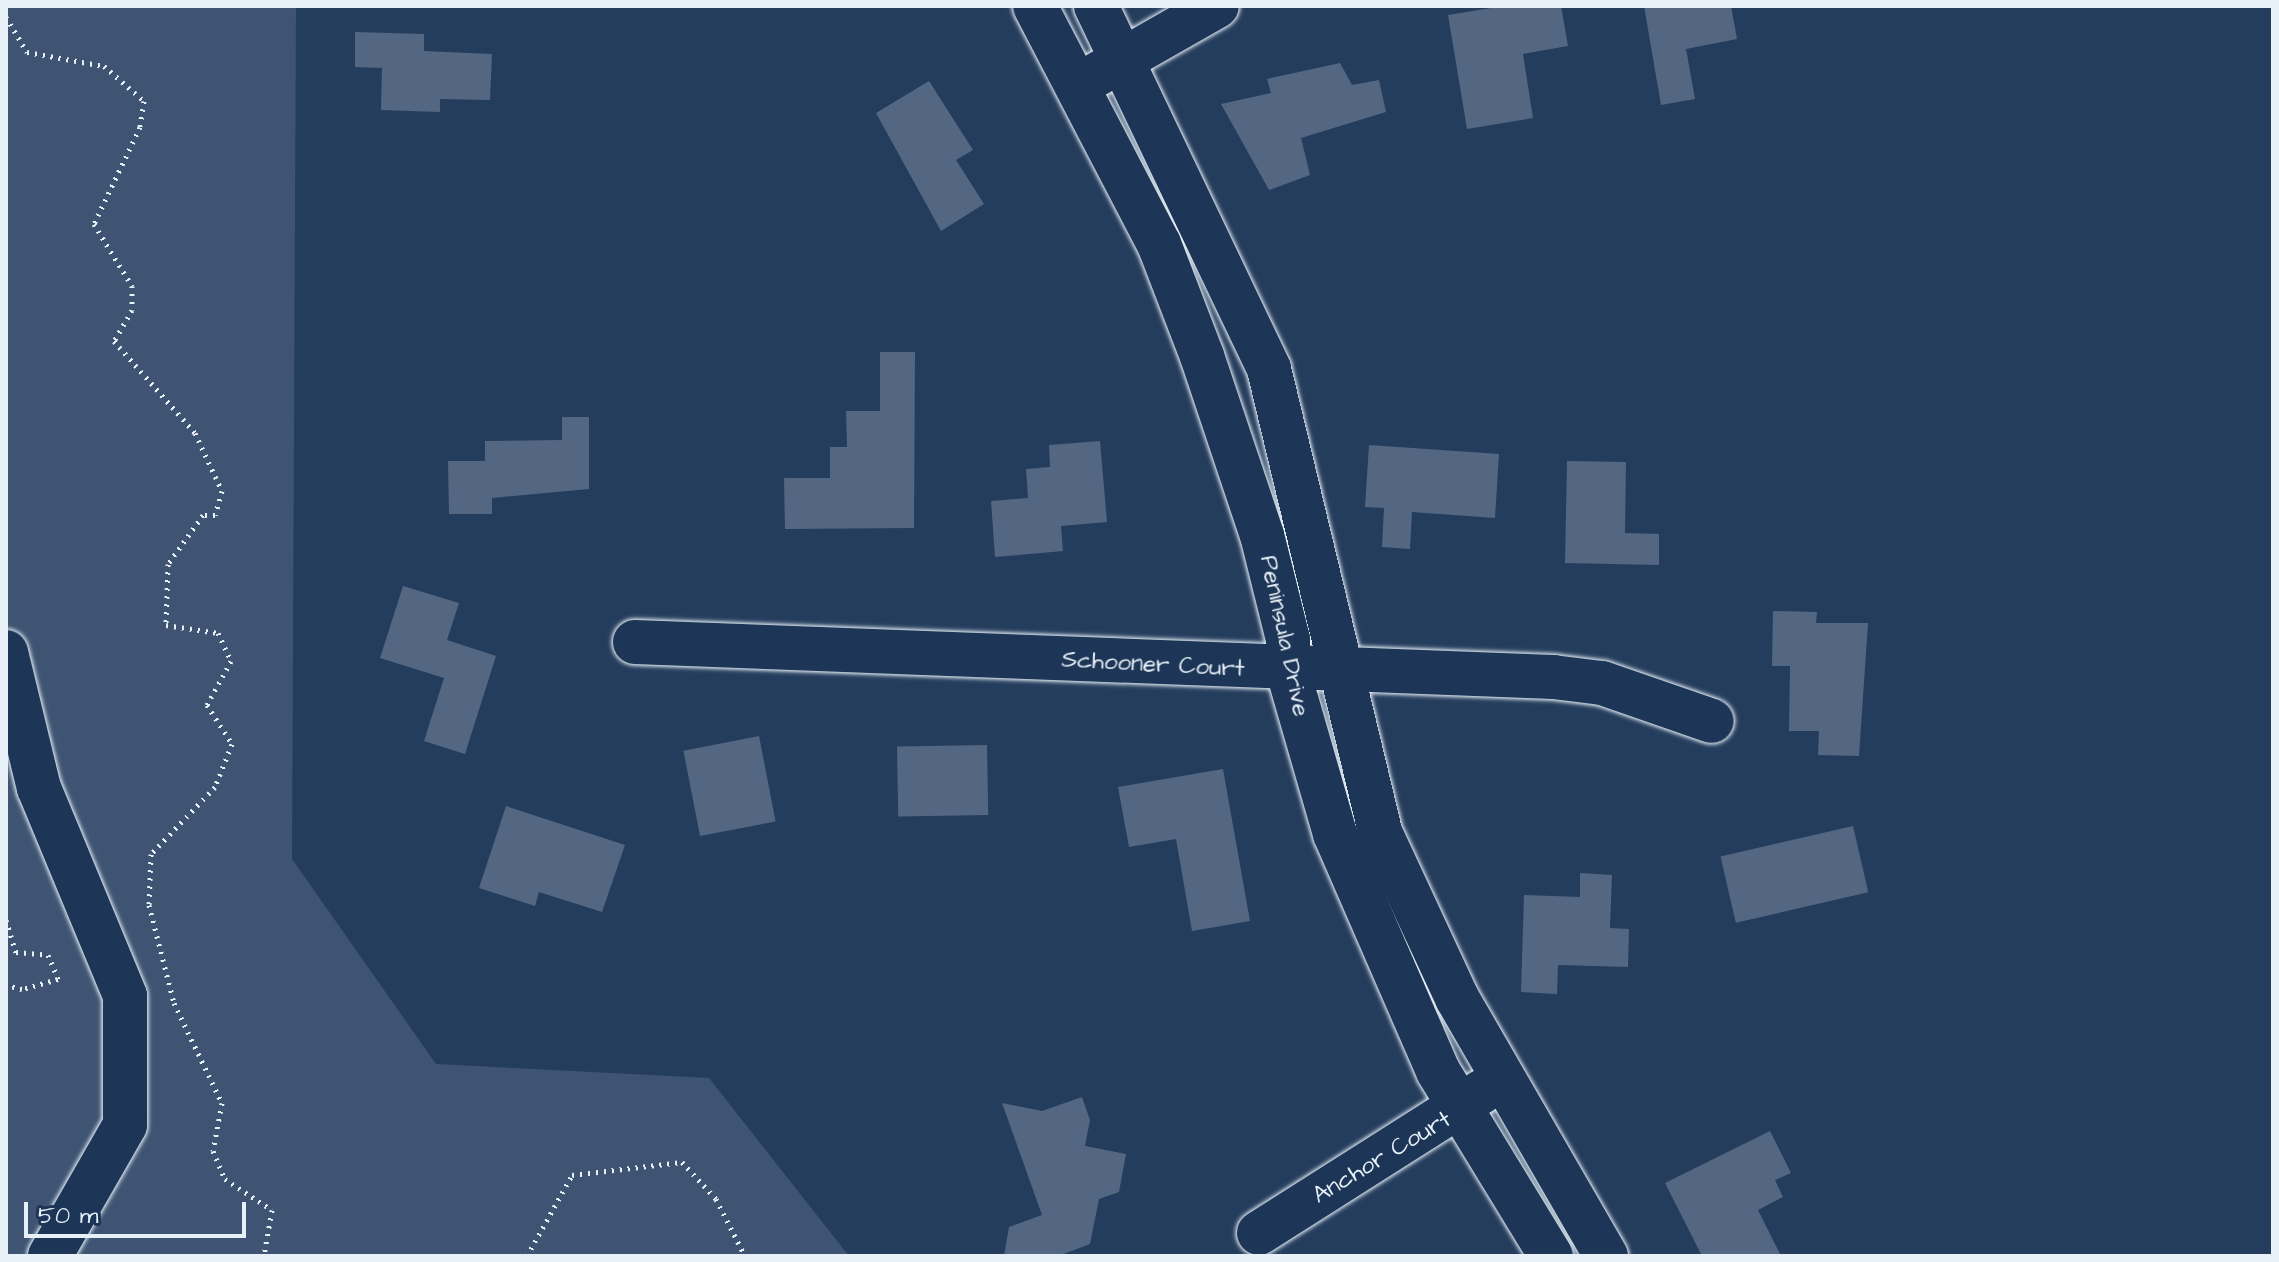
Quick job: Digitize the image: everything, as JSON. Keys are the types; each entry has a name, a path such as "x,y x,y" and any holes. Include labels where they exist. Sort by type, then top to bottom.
{"street":[{"name":"Peninsula Drive","path":"1035,6 1159,244 1202,356 1262,535 1288,639 1288,671 1335,834 1438,1071 1551,1256"},
{"name":"Peninsula Drive","path":"1096,6 1269,369 1338,671 1364,745 1380,832 1500,1076 1606,1256"},
{"path":"1076,85 1217,6"},
{"name":"Schooner Court","path":"635,642 1602,683 1712,721"},
{"path":"6,652 39,788 125,996 125,1125 50,1256"},
{"name":"Anchor Court","path":"1259,1233 1462,1110 1500,1076"}],"path":[{"path":"6,17 27,52 104,66 144,101 140,127 94,224 132,286 132,310 114,341 195,433 222,491 215,515 203,515 168,564 166,625 218,633 231,661 207,705 232,744 215,787 151,854 149,905 174,1003 222,1103 213,1151 225,1179 272,1210 264,1256"},
{"path":"6,920 16,952 48,955 58,979 22,989 6,985"},
{"path":"527,1256 572,1175 682,1162 716,1199 745,1256"}],"shaded area":[{"path":"6,6 296,6 292,859 436,1064 709,1078 849,1256 6,1256"}],"building":[{"path":"1503,6 1561,6 1568,46 1523,54 1533,118 1467,129 1448,15"},
{"path":"1644,6 1731,6 1737,39 1686,49 1695,99 1661,105"},
{"path":"355,32 424,34 424,51 492,54 490,100 440,99 440,112 381,110 382,68 355,67"},
{"path":"1340,63 1352,85 1379,80 1386,112 1301,138 1310,175 1269,190 1221,104 1271,93 1267,79"},
{"path":"929,81 973,150 956,160 984,204 941,231 876,113"},
{"path":"880,352 915,352 914,528 785,529 784,478 830,478 830,447 847,447 846,411 880,411"},
{"path":"562,417 589,417 589,489 492,498 492,514 449,514 448,461 485,461 485,441 562,440"},
{"path":"1100,441 1107,522 1061,526 1063,551 995,557 991,501 1028,498 1026,469 1050,467 1049,445"},
{"path":"1369,445 1499,454 1495,518 1412,512 1410,549 1382,547 1384,508 1365,507"},
{"path":"1567,461 1626,462 1625,533 1659,534 1659,565 1565,563"},
{"path":"403,586 459,603 447,640 496,656 465,754 424,741 444,678 380,658"},
{"path":"1773,611 1817,612 1816,623 1868,623 1859,756 1818,755 1819,731 1789,731 1790,666 1772,666"},
{"path":"759,736 776,821 700,836 683,751"},
{"path":"987,745 988,815 898,817 897,747"},
{"path":"1223,769 1250,921 1192,931 1176,839 1129,847 1118,787"},
{"path":"506,806 625,845 602,912 539,892 535,906 479,888"},
{"path":"1853,826 1868,892 1736,923 1720,857"},
{"path":"1580,873 1612,875 1610,928 1629,929 1628,967 1558,965 1557,994 1521,992 1524,895 1580,897"},
{"path":"1082,1097 1090,1120 1085,1146 1126,1154 1119,1192 1099,1199 1090,1244 1058,1256 1004,1256 1009,1227 1042,1215 1002,1103 1042,1111"},
{"path":"1770,1131 1791,1173 1775,1180 1783,1197 1758,1210 1781,1256 1702,1256 1665,1183"}]}
